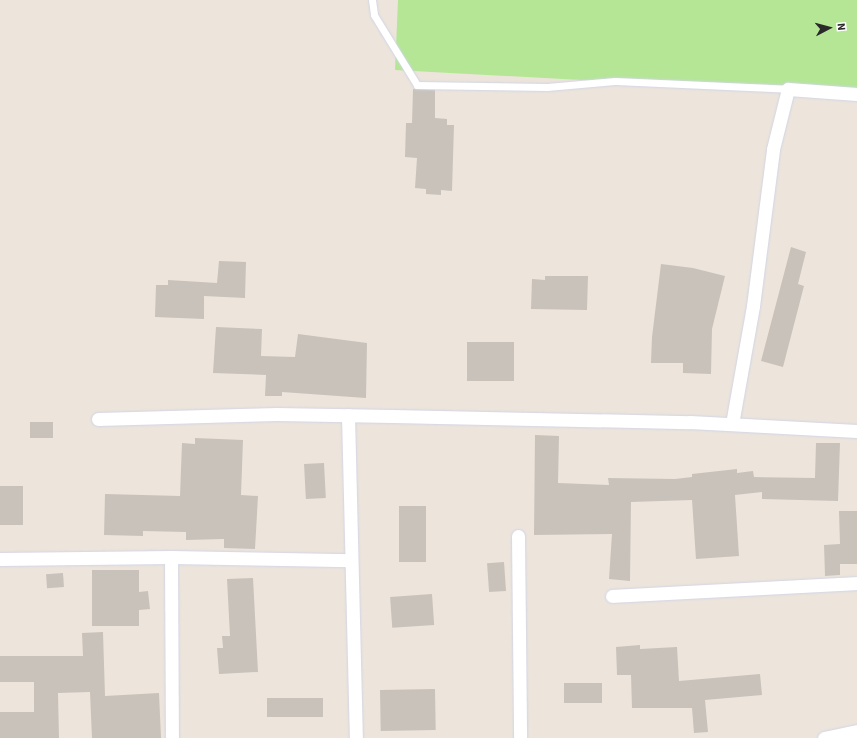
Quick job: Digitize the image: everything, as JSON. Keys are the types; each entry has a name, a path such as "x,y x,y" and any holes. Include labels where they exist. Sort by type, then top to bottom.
{"street":[{"path":"732,424 753,306 773,149 788,89 857,94"},
{"path":"98,419 276,414 348,415 732,424 857,431"},
{"path":"348,415 356,738"},
{"path":"518,536 520,738"},
{"path":"0,559 171,557 351,560"},
{"path":"171,557 172,738"},
{"path":"612,596 857,582"},
{"path":"824,738 857,730"}],"lane":[{"path":"372,0 374,15 417,85 547,87 615,81 788,89"}],"green space":[{"path":"398,0 857,0 857,95 395,70"}],"building":[{"path":"413,89 435,90 435,118 447,119 447,125 454,125 452,191 441,190 441,195 426,194 426,189 415,188 417,158 405,157 406,123 412,123"},
{"path":"791,247 806,252 798,284 804,286 783,367 761,361"},
{"path":"219,261 246,262 245,298 204,296 204,319 155,317 156,285 168,285 168,280 217,283"},
{"path":"661,264 693,268 725,276 712,329 711,374 683,373 683,363 651,363 652,337"},
{"path":"545,276 588,276 587,310 531,309 532,279 545,280"},
{"path":"216,327 262,329 261,356 295,357 298,334 367,343 366,398 282,392 282,396 265,396 266,375 213,373"},
{"path":"467,342 514,342 514,381 467,381"},
{"path":"30,422 53,422 53,438 30,438"},
{"path":"535,435 559,436 558,483 609,485 608,478 675,479 692,477 692,474 737,469 737,473 753,471 754,477 815,478 816,443 840,443 838,501 762,499 762,492 735,495 739,556 696,559 692,500 631,502 630,581 609,579 612,534 534,535"},
{"path":"195,438 243,440 241,495 258,496 255,549 224,548 224,539 186,540 186,532 143,531 143,536 104,535 105,494 180,496 182,443 195,444"},
{"path":"324,463 326,498 306,499 304,464"},
{"path":"0,486 23,486 23,525 0,525"},
{"path":"399,506 426,506 426,562 399,562"},
{"path":"839,511 857,511 857,564 840,564 840,575 825,576 824,545 840,544"},
{"path":"504,562 506,591 489,592 487,563"},
{"path":"92,570 139,570 139,592 148,591 150,609 139,610 139,626 92,626"},
{"path":"63,573 64,587 47,588 46,574"},
{"path":"253,578 258,672 219,674 217,648 223,648 222,636 230,636 227,579"},
{"path":"432,594 434,625 392,628 390,597"},
{"path":"103,632 105,696 159,693 161,738 92,738 90,692 58,693 59,738 0,738 0,712 34,712 34,682 0,682 0,656 83,656 82,633"},
{"path":"640,645 640,649 677,647 679,681 760,674 762,695 705,700 708,732 694,733 692,708 632,708 631,675 617,675 616,647"},
{"path":"564,683 602,683 602,703 564,703"},
{"path":"435,689 436,730 381,731 380,690"},
{"path":"267,698 323,698 323,717 267,717"}]}
